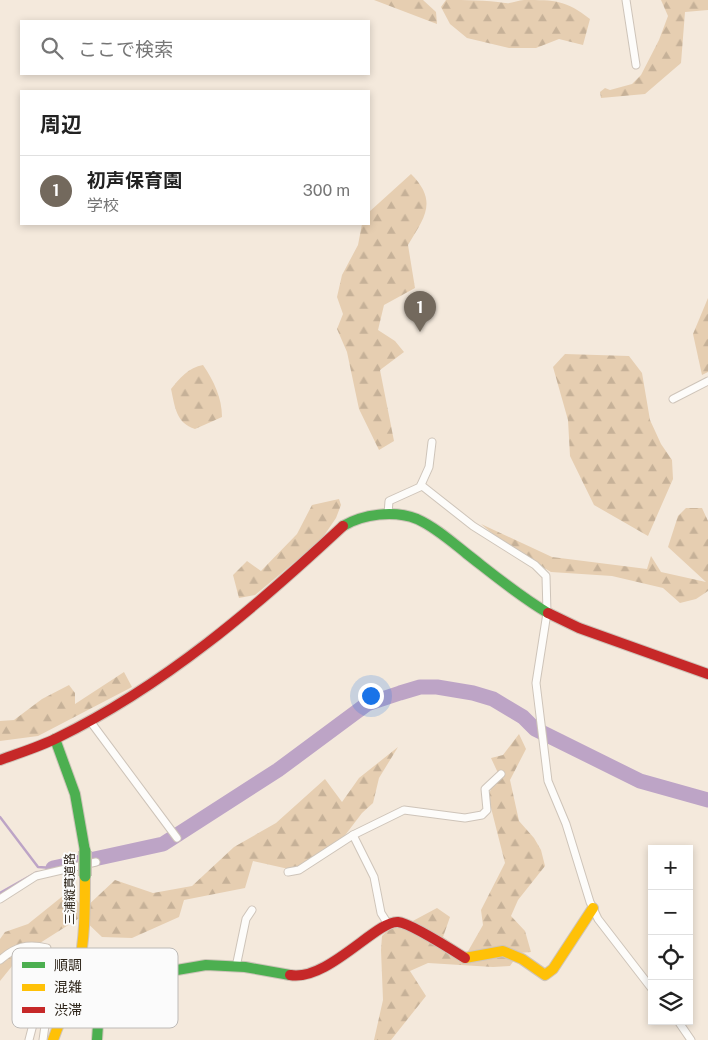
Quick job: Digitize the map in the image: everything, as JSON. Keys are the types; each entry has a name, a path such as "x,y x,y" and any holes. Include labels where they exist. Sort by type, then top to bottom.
{"street":[{"path":"626,0 636,65"},
{"path":"674,399 708,381"},
{"path":"388,514 390,502 421,485 429,467 432,442"},
{"path":"421,485 473,526 535,565 546,576 547,613 536,683 541,737 548,781 569,832 598,919 648,984"},
{"path":"0,760 54,739 90,721 156,680 281,585 343,526 363,517 388,514 406,516 426,524 514,591 547,613 579,628 708,674"},
{"path":"90,721 175,835"},
{"name":"三浦縦貫道路","path":"54,739 73,782 80,805 85,851 85,925 82,948"},
{"path":"288,872 299,870 352,835 404,810 436,813 456,818 482,815 487,810 486,789 501,774"},
{"path":"352,835 374,877 381,913 388,924"},
{"path":"0,899 36,876 96,862"},
{"path":"178,970 206,965 236,966 304,975 315,972 352,950 388,924 398,922 447,946 466,959 498,950 508,952 546,975 553,969 593,908"},
{"path":"236,966 246,919 252,910"},
{"path":"14,948 33,944 47,948"},
{"path":"0,960 12,950"},
{"path":"681,1025 692,1040"},
{"name":"三浦縦貫道路","path":"53,1040 58,1028"}],"green space":[{"path":"374,0 423,0 436,12 437,24"},
{"path":"446,0 507,3 524,0 560,2 574,8 590,19 583,45 559,39 536,48 509,48 467,38 450,24 441,7"},
{"path":"661,0 708,0 708,10 685,12 681,63 645,94 601,98 600,92 605,88 610,90 632,84 641,75 659,40 668,16"},
{"path":"411,174 424,193 426,209 424,217 408,245 415,288 384,305 378,330 395,341 404,352 380,370 394,441 379,450 359,409 347,352 337,329 343,314 337,297 342,275 358,245 362,225 370,225 370,211"},
{"path":"708,298 708,372 702,375 693,334"},
{"path":"565,354 629,356 642,373 650,420 661,444 672,460 673,479 648,536 594,505 570,456 568,420 553,367"},
{"path":"203,365 217,390 221,403 222,417 195,429 184,423 177,413 171,389 189,371"},
{"path":"339,499 341,505 336,518 321,540 255,595 239,598 233,575 247,561 261,571 297,534 312,505"},
{"path":"686,508 702,508 708,521 708,591 696,599 680,603 663,588 612,576 551,572 510,548 481,524 552,557 647,569 651,556 661,572 706,582 668,547 678,516"},
{"path":"124,672 132,687 38,736 0,741 0,721 14,720 42,699 69,685 75,693 75,704"},
{"path":"519,734 526,749 510,780 519,821 534,838 541,850 545,866 518,900 511,916 525,931 531,952 519,953 510,966 493,967 428,963 410,971 426,996 391,1040 374,1040 383,1000 382,936 391,927 409,923 437,908 450,917 443,937 467,953 483,925 481,910 505,863 488,796 498,773 491,758 503,755"},
{"path":"398,747 379,778 373,803 362,813 343,838 302,872 253,861 245,888 184,900 179,917 132,938 102,937 81,917 32,948 12,948 12,966 0,981 0,939 5,932 28,924 69,891 84,909 115,880 153,893 192,886 234,847 276,823 325,779 342,802 359,778"}],"waterway":[{"path":"53,868 163,844 278,770 367,704 420,687 437,687 473,693 493,699 523,717 535,729 640,781 708,800"},
{"path":"0,817 38,867 53,868"},
{"path":"0,893 37,872"}],"traffic: fast":[{"path":"343,526 369,516 389,514 417,519 437,530 527,600 548,613"},
{"path":"55,739 75,794 85,851"},
{"path":"85,851 85,876"},
{"path":"178,970 206,965 245,967 290,975"},
{"path":"97,1040 98,1028"}],"traffic: slow":[{"path":"82,948 85,876"},
{"path":"465,958 503,951 522,959 545,975 553,969 593,908"},
{"path":"53,1040 58,1028"}],"traffic: jam":[{"path":"0,760 50,741 96,717 172,669 208,643 277,586 343,526"},
{"path":"548,613 579,628 708,674"},
{"path":"290,975 304,975 320,969 335,961 377,930 398,922 422,932 465,958"}],"place":[{"name":"初声保育園","path":"420,332"}]}
